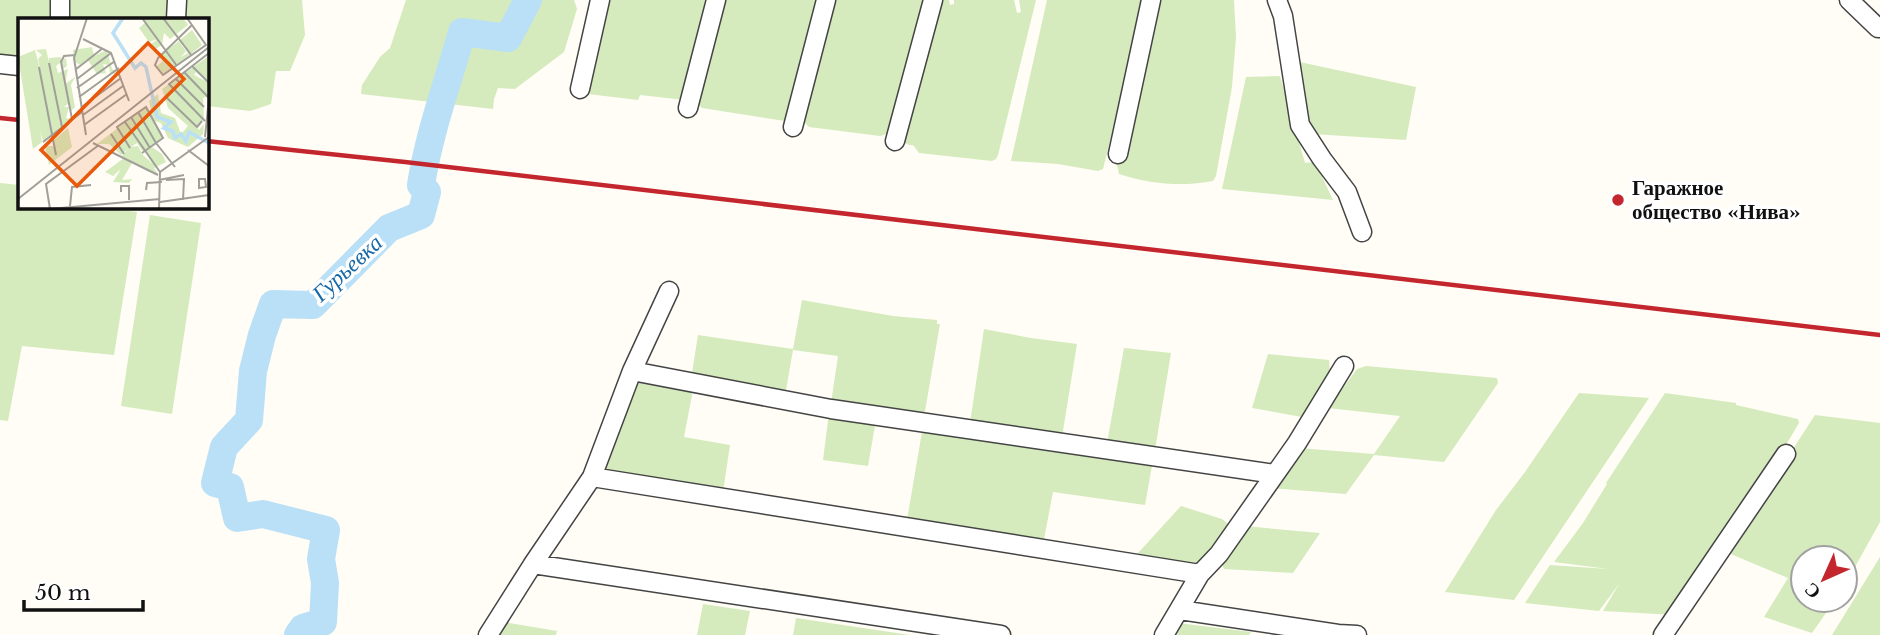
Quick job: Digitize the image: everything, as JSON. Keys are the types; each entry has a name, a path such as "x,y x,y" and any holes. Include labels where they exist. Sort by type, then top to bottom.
{"street":[{"path":"60,0 60,18"},
{"path":"176,18 177,0"},
{"path":"580,89 600,0"},
{"path":"688,108 716,0"},
{"path":"793,127 825,0"},
{"path":"895,141 933,0"},
{"path":"1118,154 1151,0"},
{"path":"1277,0 1283,16 1300,125 1347,192 1362,232"},
{"path":"1849,0 1880,28"},
{"path":"0,64 18,66"},
{"path":"488,635 592,477 632,371 669,292"},
{"path":"1164,635 1200,574 1219,554 1297,443 1344,366"},
{"path":"632,371 831,409 1274,474"},
{"path":"1662,635 1786,454"},
{"path":"592,477 1200,574"},
{"path":"533,564 1001,635"},
{"path":"1180,610 1357,635"}],"green space":[{"path":"0,0 55,0 55,18 18,18 18,60 0,59"},
{"path":"67,0 171,0 171,18 67,18"},
{"path":"183,0 302,0 305,35 290,71 276,71 271,104 250,111 208,106 208,18 182,18"},
{"path":"406,0 574,0 577,9 564,52 515,89 498,88 493,109 361,94 362,85 380,57 390,48"},
{"path":"605,0 712,0 685,100 640,95 638,100 588,94 591,64"},
{"path":"722,0 821,0 791,117 785,121 702,108 697,103"},
{"path":"832,0 930,0 893,132 880,136 809,127 801,119"},
{"path":"941,0 949,0 950,5 954,4 954,0 1014,0 1017,13 1021,12 1019,0 1036,0 998,155 992,161 919,153 913,145 902,141"},
{"path":"1047,0 1145,0 1103,169 1098,171 1058,164 1011,161"},
{"path":"1156,0 1234,0 1236,37 1232,87 1213,181 1166,184 1119,174 1119,153"},
{"path":"1295,61 1416,87 1406,140 1313,134 1302,103"},
{"path":"1280,76 1305,163 1314,162 1333,200 1222,189 1246,77"},
{"path":"0,183 18,185 18,208 103,208 137,212 114,355 22,346 8,421 0,420"},
{"path":"150,215 201,223 172,414 121,406"},
{"path":"802,300 893,316 937,320 937,324 940,324 924,417 831,403 838,356 793,350 785,396 691,379 698,335 793,349"},
{"path":"984,329 1077,344 1062,437 970,423"},
{"path":"1124,348 1171,353 1155,450 1107,443"},
{"path":"1268,354 1329,360 1330,373 1302,417 1252,408"},
{"path":"1366,366 1497,378 1498,383 1444,462 1374,455 1346,494 1270,488 1299,448 1374,454 1400,416 1328,408 1357,369"},
{"path":"637,380 693,390 684,437 730,445 723,492 608,474 603,465"},
{"path":"1579,393 1649,398 1514,600 1445,592 1496,510"},
{"path":"1665,393 1736,403 1798,419 1799,423 1676,615 1603,611 1619,584 1599,611 1525,603 1550,565 1608,569 1554,562 1583,523"},
{"path":"829,413 876,420 868,466 823,460"},
{"path":"1815,415 1880,423 1880,522 1859,560 1859,544 1789,544 1789,614 1825,614 1812,633 1764,617 1788,578 1726,552"},
{"path":"923,426 1153,460 1145,505 1053,492 1044,539 907,520"},
{"path":"1181,506 1222,519 1228,524 1198,566 1143,559 1138,553"},
{"path":"1244,526 1320,533 1293,573 1224,569 1221,562"},
{"path":"1880,557 1880,635 1832,635 1845,614 1859,614 1859,591"},
{"path":"703,604 750,611 745,635 697,635"},
{"path":"796,618 910,635 793,635"},
{"path":"503,622 557,631 556,635 495,635"},
{"path":"1178,623 1251,632 1249,635 1170,635"}],"waterway":[{"name":"Гурьевка","path":"298,635 303,628 323,622 325,583 321,559 326,530 263,514 237,518 230,487 215,483 224,447 249,420 253,371 273,304 313,305 389,228 421,215 427,192 421,185 429,146 462,32 508,38 528,0"}],"railway":[{"path":"0,118 18,120"},
{"path":"208,141 1880,335"}],"place":[{"name":"Гаражное общество «Нива»","path":"1618,200"}]}
